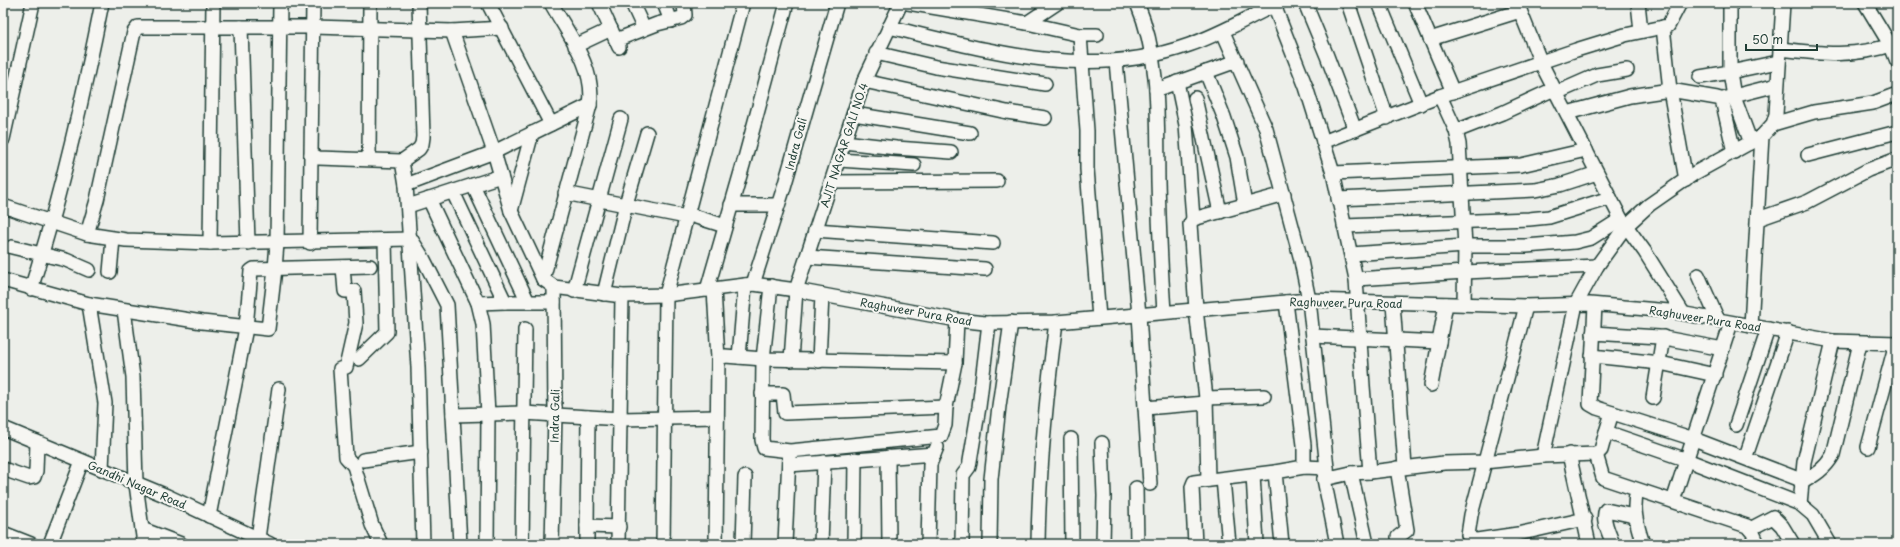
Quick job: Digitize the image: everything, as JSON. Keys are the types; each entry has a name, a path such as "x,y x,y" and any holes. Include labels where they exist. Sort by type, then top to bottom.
{"street":[{"path":"3,139 33,3"},
{"path":"31,289 52,223 75,132 102,3"},
{"path":"210,243 213,3"},
{"path":"3,280 89,304 246,328 268,329 277,243 281,27 280,3"},
{"path":"310,243 314,3"},
{"path":"369,159 370,3"},
{"path":"311,154 318,158 402,161 419,149 424,137 418,30 419,3"},
{"path":"488,3 551,124"},
{"path":"549,284 565,193 590,105 592,90 589,75 551,3"},
{"path":"598,3 616,39"},
{"path":"632,3 644,29"},
{"path":"664,3 671,21"},
{"path":"575,46 616,39 681,18 685,15 684,3"},
{"path":"663,544 666,295 743,3"},
{"path":"716,544 718,359 710,289 725,226 787,3"},
{"name":"Indra Gali","path":"739,357 749,284 778,205 836,3"},
{"name":"AJIT NAGAR GALI NO.4","path":"791,360 796,290 864,81 901,3"},
{"path":"908,3 1027,23 1080,35 1097,36"},
{"path":"1027,23 1057,3"},
{"path":"1136,3 1147,34 1152,56 1156,90 1159,233 1164,312"},
{"path":"1305,3 1328,56 1355,130"},
{"path":"1348,3 1387,118"},
{"path":"1379,3 1420,104"},
{"path":"1415,3 1453,92"},
{"path":"1638,3 1641,31"},
{"path":"1323,142 1440,96 1576,50 1671,24 1680,3"},
{"path":"1730,3 1730,72 1734,97 1756,140 1758,219 1751,326"},
{"path":"1774,124 1783,3"},
{"path":"1865,3 1894,45 1897,61"},
{"path":"889,27 1007,54 1082,63 1116,61 1152,56 1188,46 1223,32 1275,4 1306,87 1333,173 1351,254 1359,301 1362,386 1370,472"},
{"path":"1430,39 1518,7 1541,63 1623,223 1645,252 1683,313"},
{"path":"87,234 97,200 135,29 140,26 241,28 313,27 452,31 502,28"},
{"path":"1663,27 1670,90 1686,180"},
{"path":"241,28 248,242"},
{"path":"452,31 494,152 511,211 549,284 574,291 622,296 666,295 749,284 796,290"},
{"path":"1223,32 1262,115 1271,142 1309,300 1326,474 1337,544"},
{"path":"1080,35 1087,169 1099,318"},
{"path":"1700,76 1730,72 1779,56 1820,53 1857,54 1875,51 1894,45"},
{"path":"876,53 936,67 1015,81 1045,84"},
{"path":"1116,61 1138,314 1150,484"},
{"path":"1156,90 1237,61"},
{"path":"1456,131 1597,75 1627,70"},
{"path":"1206,72 1224,117 1236,157 1245,205"},
{"path":"864,81 1007,112 1046,118"},
{"path":"1177,82 1186,125 1193,219 1190,224 1196,309 1206,400 1208,480"},
{"path":"1567,113 1630,96 1670,90 1720,99 1734,97 1777,84"},
{"path":"1351,254 1465,246 1538,245 1574,242 1591,238 1623,223 1686,180 1756,140 1774,124 1814,112 1873,103 1897,94"},
{"path":"1440,96 1456,131 1465,246 1466,272 1464,304"},
{"path":"1195,98 1220,212"},
{"path":"1720,99 1734,152"},
{"path":"406,185 494,152 590,105"},
{"path":"854,114 970,133"},
{"path":"574,291 620,119"},
{"path":"1808,154 1897,132"},
{"path":"511,211 532,133"},
{"path":"604,294 626,204 647,133"},
{"path":"844,142 951,152"},
{"path":"1333,173 1521,165 1586,150"},
{"path":"1758,219 1817,198 1868,170 1897,159"},
{"path":"838,160 914,165"},
{"path":"402,161 406,185 411,239 421,452 423,544"},
{"path":"1338,199 1534,190 1560,186 1597,173"},
{"path":"408,206 501,176"},
{"path":"832,182 998,181"},
{"path":"473,185 528,302"},
{"path":"453,192 505,302"},
{"path":"565,193 687,216 725,226"},
{"path":"1193,219 1284,194"},
{"path":"1344,226 1549,217 1610,198"},
{"path":"429,199 478,303 483,324 488,414 487,544"},
{"path":"731,205 778,205"},
{"path":"3,206 87,234 114,239 210,243 310,243 411,239"},
{"path":"1543,456 1576,304 1623,223"},
{"path":"815,230 993,243"},
{"path":"110,272 114,239"},
{"path":"411,239 423,258 447,305 460,544"},
{"path":"359,359 387,332 385,240"},
{"path":"12,247 66,260 89,270"},
{"path":"807,257 985,269"},
{"path":"209,516 246,328 251,271 254,269 370,266"},
{"path":"1356,279 1597,266"},
{"path":"343,267 345,290 354,291 356,323 346,367 340,369 346,457 354,466 372,525 381,544"},
{"path":"1673,501 1723,349 1724,321 1698,275"},
{"name":"Indra Gali","path":"549,284 554,302 555,415 552,544"},
{"path":"771,286 763,359 762,440 764,448 790,451 941,436"},
{"name":"Raghuveer Pura Road","path":"796,290 957,320 989,323 1056,322 1309,300 1526,306 1576,304 1683,313 1834,340 1860,343 1896,343"},
{"path":"819,361 822,295"},
{"path":"618,544 622,296"},
{"path":"478,303 554,302"},
{"path":"1286,302 1304,445 1304,466"},
{"path":"1393,303 1401,467 1407,530 1398,537 1400,544"},
{"path":"89,304 105,403 102,469"},
{"path":"1431,385 1446,304"},
{"path":"1595,305 1590,404 1612,413 1694,439 1801,481 1819,472 1827,465 1833,455 1860,343"},
{"path":"1526,306 1484,462 1468,530 1470,542 1518,534 1584,519"},
{"path":"124,310 133,378 136,484 144,544"},
{"path":"928,544 930,464 945,426 946,407 955,362 957,320"},
{"path":"990,544 991,479 999,406 1011,322"},
{"path":"1038,544 1039,489 1044,408 1056,322"},
{"path":"962,544 963,475 969,467 979,406 989,323"},
{"path":"522,544 525,329"},
{"path":"1736,425 1768,329"},
{"path":"1747,453 1788,332"},
{"path":"1593,333 1663,338 1723,349"},
{"path":"1313,336 1396,342 1439,342"},
{"path":"1653,398 1663,338"},
{"path":"1800,504 1801,481 1813,422 1834,340"},
{"path":"1868,447 1896,343"},
{"path":"718,359 725,356 819,361 955,362"},
{"path":"1592,356 1660,363 1715,375"},
{"path":"258,538 279,390"},
{"path":"762,394 783,394 785,413 946,407"},
{"path":"1145,408 1206,400 1264,396"},
{"path":"453,415 524,413 621,419 717,418"},
{"path":"1195,544 1192,484 1197,481 1275,472 1304,466 1326,474 1370,472 1401,467 1444,463 1484,462 1569,454 1597,454 1601,450 1612,413"},
{"path":"586,544 588,417"},
{"name":"Gandhi Nagar Road","path":"3,428 102,469 270,544"},
{"path":"1606,432 1687,460 1800,504 1813,515 1830,544"},
{"path":"1071,439 1072,544"},
{"path":"3,469 29,478 34,477 36,471 37,442"},
{"path":"1102,444 1104,496 1103,544"},
{"path":"785,544 790,451"},
{"path":"362,460 421,452"},
{"path":"789,465 934,454"},
{"path":"1569,454 1589,544"},
{"path":"1597,454 1601,477 1747,526 1758,544"},
{"path":"888,457 889,544"},
{"path":"854,544 856,459"},
{"path":"50,544 82,461"},
{"path":"821,544 824,462"},
{"path":"1275,472 1282,544"},
{"path":"1350,473 1368,544"},
{"path":"1253,475 1257,544"},
{"path":"743,544 745,477"},
{"path":"1223,479 1229,544"},
{"path":"1136,488 1137,544"},
{"path":"1637,490 1634,502 1634,516 1643,544"},
{"path":"1613,544 1605,521 1604,513 1606,510 1634,516"},
{"path":"1750,529 1774,517 1782,526 1793,544"},
{"path":"587,526 619,527"},
{"path":"142,529 181,544"},
{"path":"3,533 31,544"}]}
